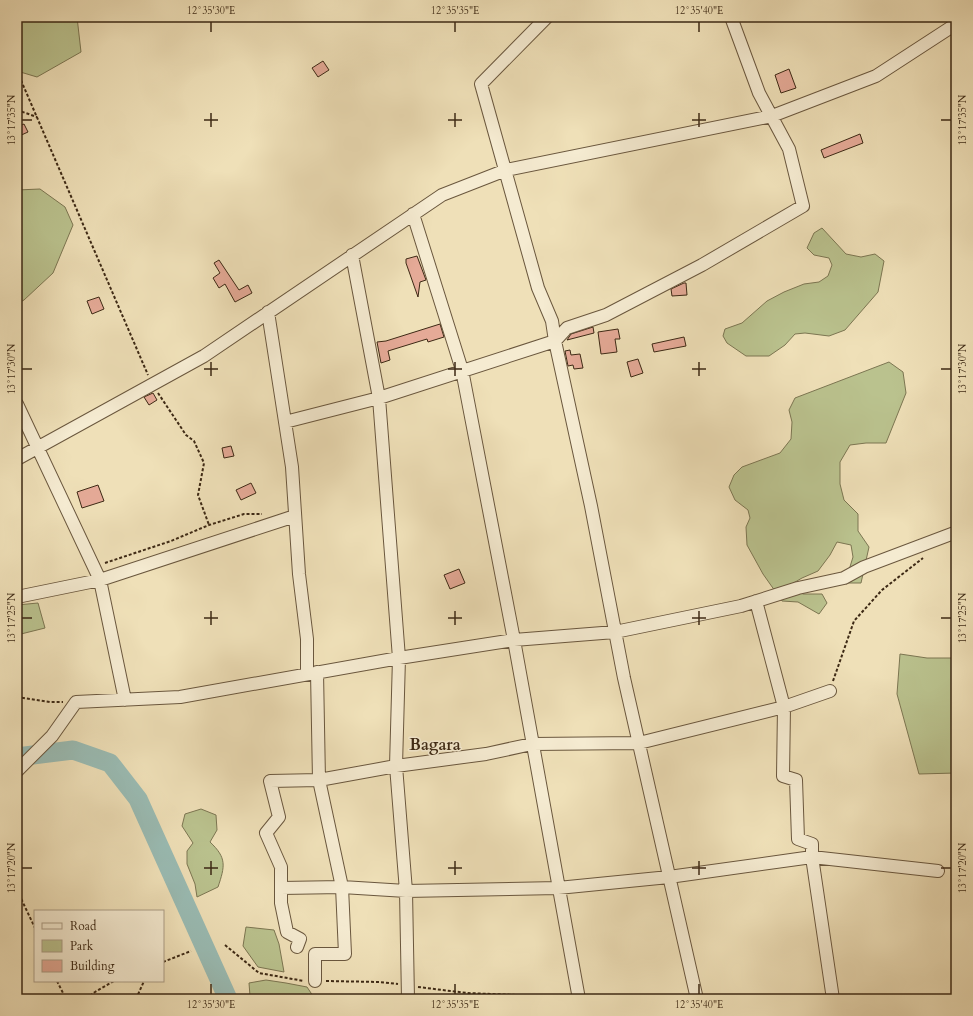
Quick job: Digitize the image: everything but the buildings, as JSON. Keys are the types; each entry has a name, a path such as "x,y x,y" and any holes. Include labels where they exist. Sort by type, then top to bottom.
{"street":[{"path":"546,17 481,84 538,288 552,321 554,341 591,506 615,632 697,999"},
{"path":"285,422 379,398 554,341 567,328 606,315 682,276 803,206 789,149 759,93 731,17"},
{"path":"17,459 204,356 442,195 506,170 772,116 876,76 956,24"},
{"path":"413,214 462,370 514,640 579,999"},
{"path":"352,255 379,398 399,658 396,766 406,892 408,999"},
{"path":"268,312 292,467 299,574 312,673 319,780 342,887 345,954 315,954 315,981"},
{"path":"17,404 100,580 126,700"},
{"path":"17,597 100,580 295,516"},
{"path":"17,771 52,736 76,702 180,697 399,658 514,640 615,632 742,606 798,588 844,578 864,567 954,533"},
{"path":"756,601 784,707 784,776 796,780 798,840 812,844 812,857 833,999"},
{"path":"297,948 300,939 287,932 281,903 281,867 266,833 279,817 270,781 319,780 396,766 486,754 532,744 639,744 784,707 830,691"},
{"path":"281,888 342,887 406,892 558,888 669,877 812,857 938,871"}],"path":[{"path":"17,71 152,384 186,435 194,441 204,463 198,495 209,525"},
{"path":"17,110 37,117"},
{"path":"94,567 171,541 209,525 244,514 262,514"},
{"path":"830,691 854,621 882,590 924,557"},
{"path":"17,697 50,702 76,702"},
{"path":"17,890 34,926"},
{"path":"164,962 191,951"},
{"path":"58,982 66,999"},
{"path":"86,999 112,982"},
{"path":"136,999 144,982"},
{"path":"732,999 744,999"}],"green space":[{"path":"17,17 77,17 81,52 37,77 17,71"},
{"path":"40,189 65,207 73,225 53,273 24,300 17,304 17,190"},
{"path":"822,228 846,254 861,257 875,254 884,261 878,292 845,330 829,336 805,333 795,334 785,345 769,356 746,356 727,343 723,336 725,329 742,323 767,301 804,284 819,282 828,276 832,265 829,258 814,255 807,248 814,233"},
{"path":"889,362 903,372 906,393 886,443 850,445 840,462 840,484 844,500 858,514 858,531 869,547 861,583 845,583 853,557 851,545 837,542 830,555 818,571 790,585 803,594 822,594 827,603 819,614 798,602 782,601 763,574 747,545 746,527 750,518 748,510 735,500 729,487 734,475 742,467 780,453 791,439 792,422 789,410 795,398"},
{"path":"38,603 45,628 17,635 17,605"},
{"path":"900,654 927,658 951,658 956,662 956,773 919,774 897,694"},
{"path":"201,809 216,815 217,830 210,842 222,858 223,868 218,887 197,897 195,884 187,864 187,851 193,843 182,826 185,814"},
{"path":"246,927 274,930 279,944 284,972 258,967 243,946"},
{"path":"266,980 307,987 315,999 252,999 250,996 249,983"}],"waterway":[{"path":"17,757 73,750 110,763 138,799 228,999"}],"district":[{"name":"Bagara","path":"435,745"}]}
